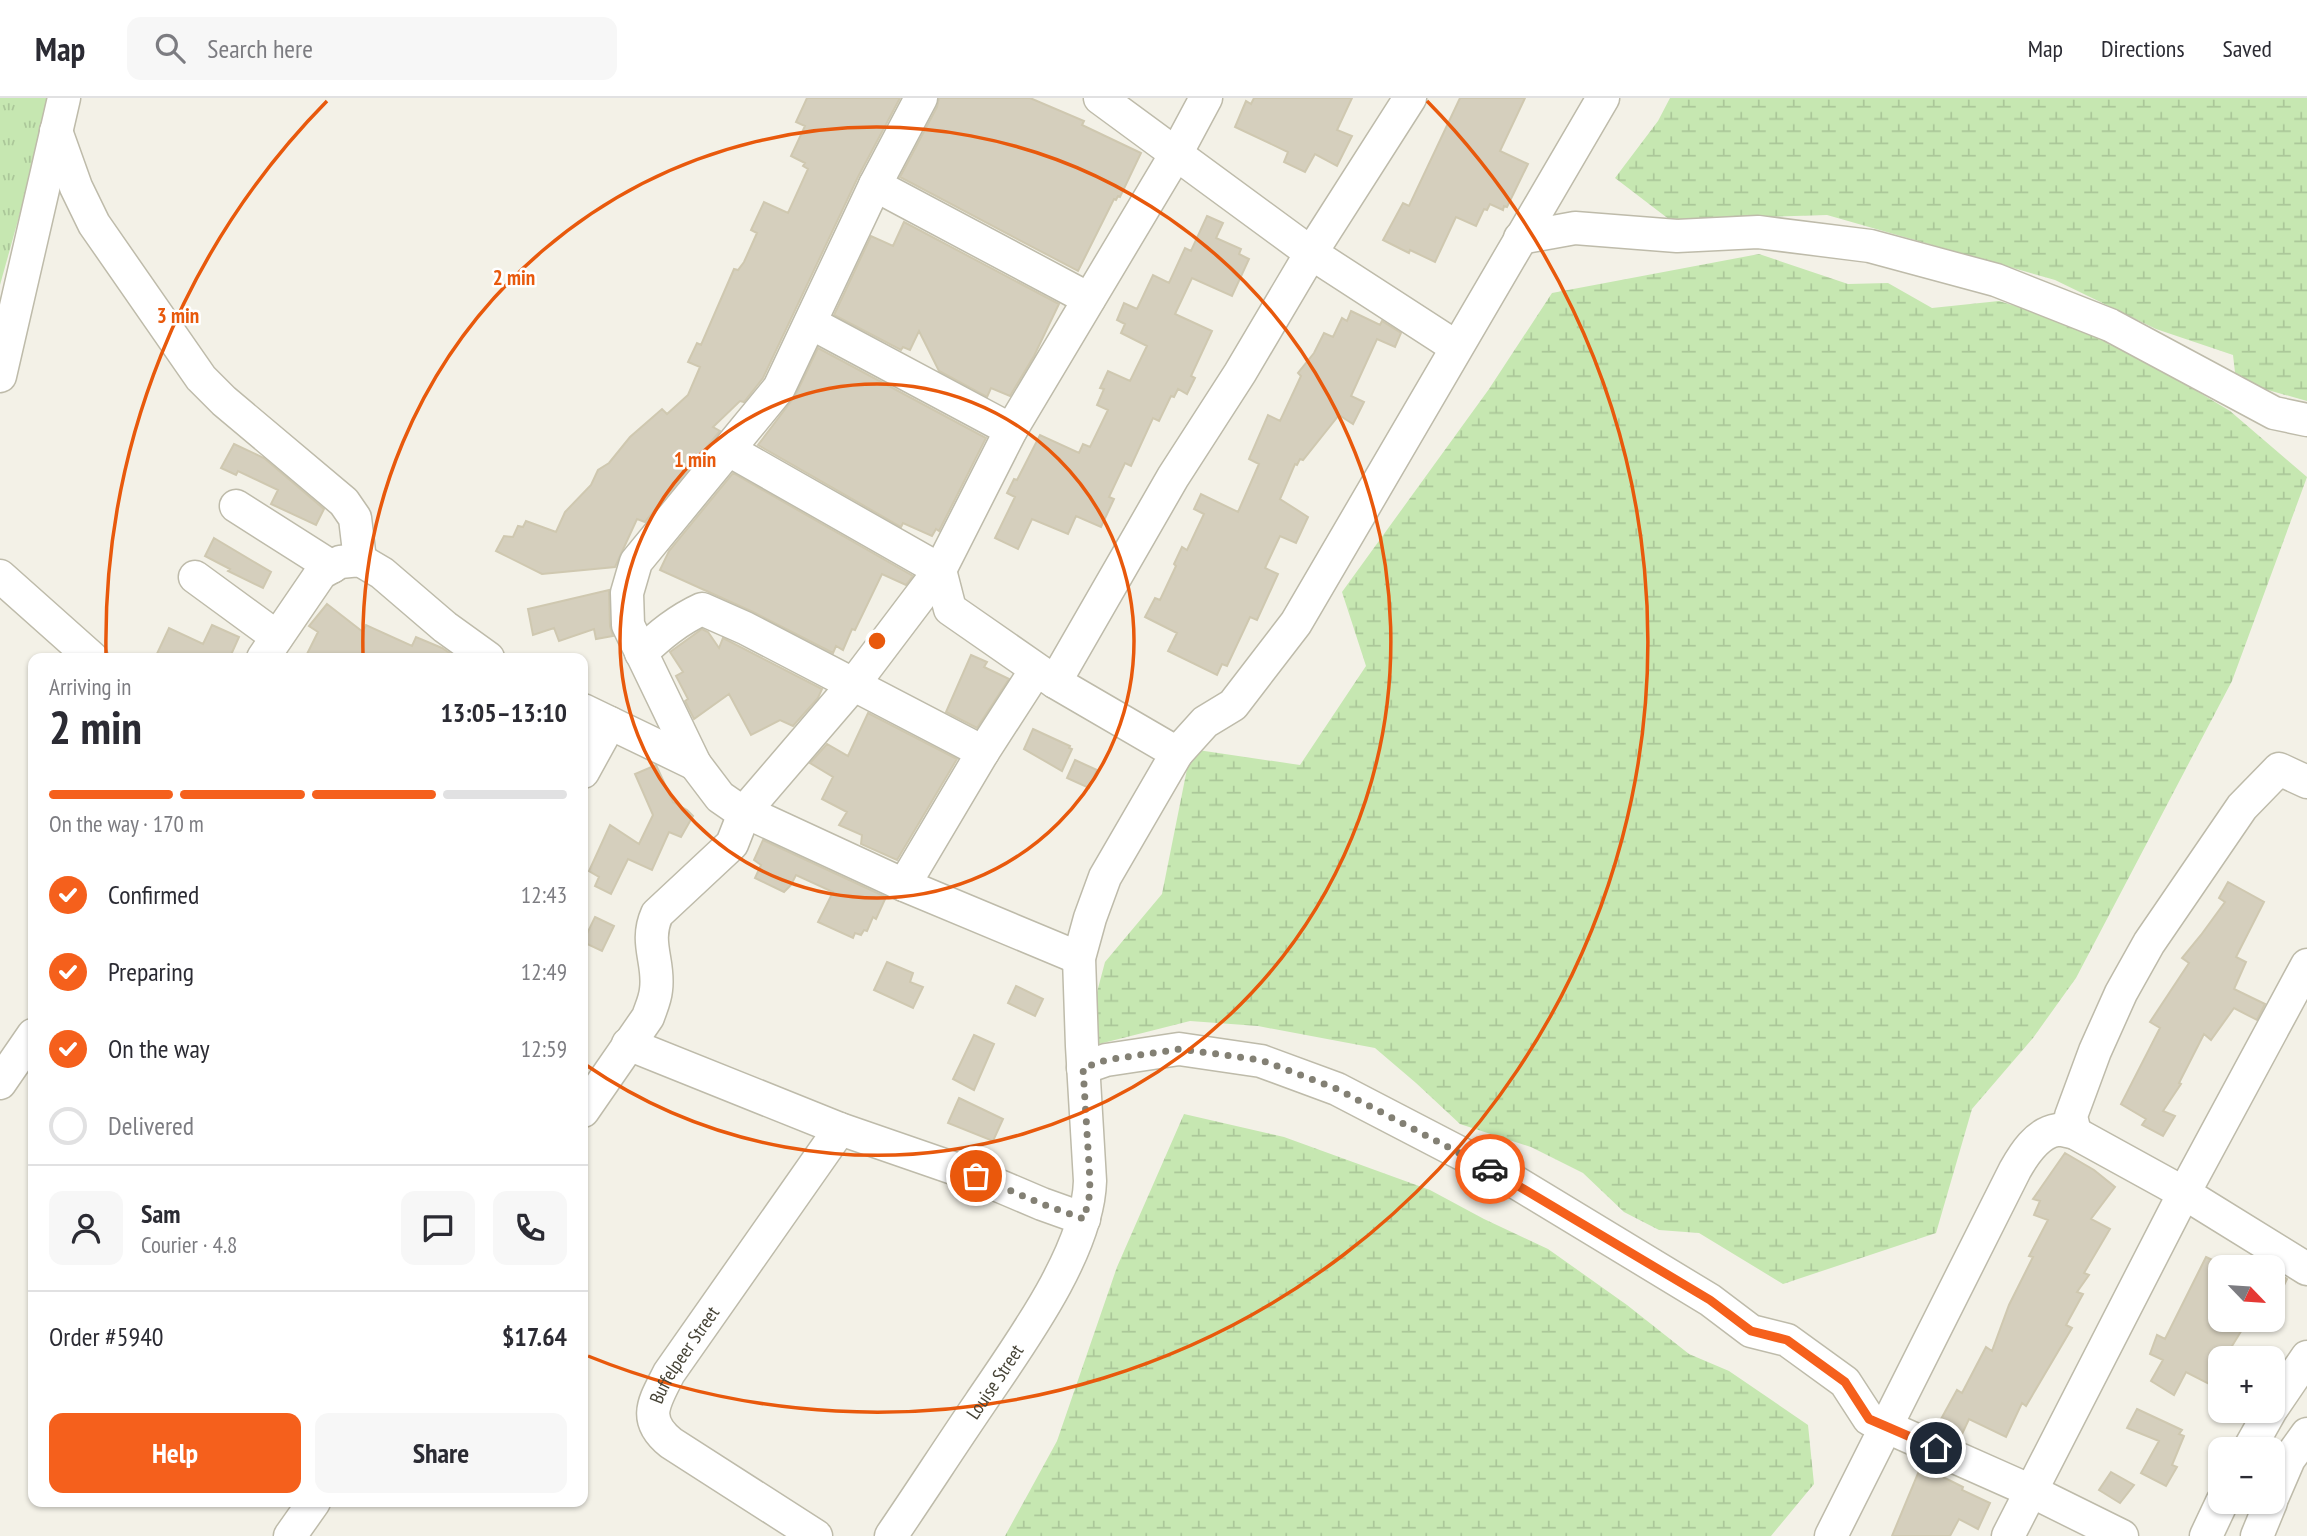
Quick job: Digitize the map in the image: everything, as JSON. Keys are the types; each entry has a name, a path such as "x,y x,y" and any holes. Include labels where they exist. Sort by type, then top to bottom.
{"street":[{"path":"0,376 64,98"},
{"path":"921,98 875,185 779,388 636,562 627,593 628,625 695,764 719,797 904,886 1079,958"},
{"path":"1100,98 1311,253 1455,347"},
{"path":"588,1104 648,1017 654,1003 657,988 651,928 657,914 732,844 745,811 853,685 940,569 1011,430 1176,154 1206,98"},
{"path":"904,886 983,752 1045,676 1240,373 1311,253 1410,98"},
{"name":"Louise Street","path":"891,1536 1037,1318 1084,1219 1090,1181 1079,958 1105,877 1177,753 1205,722 1233,705 1296,623 1603,98"},
{"path":"56,131 76,187 94,224 201,378 224,401 344,502 355,518 346,563"},
{"path":"875,185 1089,299"},
{"path":"1520,238 1575,228 1677,236 1758,232 1870,246 1996,279 2110,325 2274,413 2307,420"},
{"path":"811,323 1011,430"},
{"path":"729,450 940,569 950,609 1045,676 1177,753"},
{"path":"236,506 346,563 382,573 445,628 481,653"},
{"path":"195,577 270,647 321,573 346,563"},
{"path":"0,576 86,653"},
{"path":"641,653 687,615 702,609 745,628 983,752"},
{"path":"588,751 596,717 695,764"},
{"path":"2075,1133 2071,1116 2095,1051 2121,993 2149,943 2242,807 2279,769 2307,782"},
{"path":"2008,1536 2184,1193 2307,965"},
{"path":"0,1083 28,1042"},
{"path":"628,1044 840,1129 976,1176 1084,1219"},
{"path":"1083,1068 1106,1060 1180,1049 1261,1060 1337,1089 1512,1180 1710,1300 1751,1331 1787,1340 1845,1382 1869,1419 2031,1491 2122,1536"},
{"name":"Buffelpeer Street","path":"816,1536 671,1443 655,1427 652,1418 658,1395 669,1373 840,1129"},
{"path":"1831,1536 2025,1153 2037,1140 2057,1130 2075,1133 2184,1193 2307,1269"},
{"path":"2285,1390 2307,1357"},
{"path":"2285,1469 2307,1434"},
{"path":"290,1536 310,1507"},
{"path":"2206,1536 2216,1514"},
{"path":"2257,1536 2266,1514"}],"green space":[{"path":"0,98 52,98 0,285"},
{"path":"1670,98 2307,98 2307,401 2236,381 2233,355 2156,329 2055,280 1827,215 1670,220 1615,178 1658,121"},
{"path":"1759,254 1848,284 1888,283 1932,308 1999,301 2097,331 2230,411 2307,477 2232,681 2076,978 2033,1038 1972,1109 1936,1233 1783,1284 1699,1233 1659,1230 1624,1212 1583,1173 1531,1147 1460,1124 1375,1048 1258,1026 1190,1021 1099,1044 1092,1011 1105,962 1162,894 1191,749 1300,765 1366,666 1342,592 1489,389 1552,293"},
{"path":"1184,1114 1284,1137 1430,1190 1548,1249 1627,1305 1689,1354 1729,1371 1808,1425 1814,1484 1771,1536 1005,1536 1057,1441 1117,1267"}],"building":[{"path":"807,98 900,98 858,177 763,378 744,402 740,401 713,427 720,431 645,522 637,519 615,567 542,574 496,551 504,536 513,537 518,526 523,527 526,521 556,532 565,512 591,485 598,470 609,463 630,437 662,409 667,414 688,395 700,367 688,362 697,343 701,345 734,269 738,270 744,262 757,233 751,230 764,202 788,213 808,169 803,166 805,163 791,156 805,126 796,122"},
{"path":"939,98 1030,98 1084,121 1082,125 1141,153 1120,197 1114,199 1078,271 900,177 937,107"},
{"path":"1254,98 1352,98 1337,130 1352,136 1337,166 1315,154 1305,172 1284,162 1288,152 1235,127 1246,101 1251,104"},
{"path":"1460,98 1525,98 1500,151 1528,164 1503,210 1490,204 1487,210 1484,209 1476,226 1456,217 1435,262 1383,240 1403,203 1409,206"},
{"path":"1207,216 1223,223 1216,238 1241,249 1239,254 1249,259 1232,296 1192,278 1175,314 1212,331 1191,376 1195,378 1187,394 1178,389 1174,397 1171,396 1159,421 1153,418 1131,466 1125,463 1109,497 1114,499 1101,527 1076,516 1068,534 1032,519 1018,549 995,538 1015,497 1007,493 1014,479 1017,480 1040,435 1079,453 1083,444 1090,447 1108,410 1097,405 1104,389 1100,388 1108,371 1130,381 1147,346 1121,333 1125,324 1117,320 1124,303 1137,309 1153,275 1169,283 1185,248 1191,251"},
{"path":"904,222 1059,304 1034,356 1010,396 991,388 987,397 939,371 919,331 910,350 903,347 901,350 834,315 871,236 893,246"},
{"path":"1351,311 1380,325 1382,321 1401,333 1395,347 1377,339 1351,396 1364,402 1353,424 1339,415 1303,460 1300,459 1297,465 1295,464 1280,499 1308,517 1296,543 1280,536 1265,568 1278,574 1257,620 1250,617 1227,666 1222,664 1217,675 1168,651 1177,633 1145,617 1155,598 1160,600 1182,547 1187,550 1204,514 1194,509 1201,494 1238,512 1259,464 1249,459 1268,415 1280,421 1301,376 1298,373 1314,353 1324,333 1333,337 1342,318 1347,321"},
{"path":"818,348 986,438 939,531 936,529 932,536 903,523 901,527 758,445 795,396"},
{"path":"234,444 264,458 324,509 316,525 271,504 278,490 238,471 236,475 221,468"},
{"path":"733,473 913,576 906,585 882,574 843,650 836,646 833,653 753,612 660,570 669,551"},
{"path":"214,538 271,572 263,588 205,556"},
{"path":"609,590 610,626 613,636 596,639 594,629 559,641 554,628 533,635 528,609"},
{"path":"327,604 363,632 366,625 412,646 416,637 450,653 308,653 318,632 309,626"},
{"path":"212,625 239,637 232,653 157,653 169,628 203,644"},
{"path":"702,629 708,632 719,648 723,638 822,689 818,698 793,726 780,720 751,735 729,694 694,719 685,701 688,699 676,676 683,672 670,652"},
{"path":"971,655 987,662 984,667 1009,679 977,728 946,712"},
{"path":"868,713 957,759 897,860 861,844 862,835 839,825 847,812 822,799 833,777 810,763 827,744 848,756"},
{"path":"1033,729 1070,746 1072,749 1062,771 1024,749"},
{"path":"1075,760 1097,770 1089,788 1067,778"},
{"path":"656,765 673,802 693,816 681,837 669,832 652,870 628,859 611,894 595,886 599,877 589,871 610,825 639,844 653,815 635,774"},
{"path":"763,840 886,897 867,931 864,930 861,935 855,933 853,938 818,922 833,892 796,875 784,892 755,878 761,865 754,860"},
{"path":"2228,882 2264,902 2236,957 2246,962 2234,989 2265,1004 2257,1020 2234,1008 2211,1040 2204,1034 2179,1083 2181,1084 2163,1111 2175,1116 2163,1136 2142,1125 2146,1119 2121,1104 2160,1028 2150,1022 2189,963 2182,958 2225,902 2219,898"},
{"path":"595,917 614,926 602,951 588,944 588,932"},
{"path":"887,962 913,973 910,982 923,987 913,1008 874,990"},
{"path":"1016,986 1043,999 1035,1016 1008,1003"},
{"path":"974,1035 994,1044 974,1090 953,1079"},
{"path":"959,1098 1003,1119 993,1141 948,1123"},
{"path":"2065,1153 2094,1170 2115,1187 2091,1219 2110,1229 2084,1273 2089,1275 2077,1292 2083,1294 2066,1325 2072,1328 2026,1406 2022,1403 2006,1437 1969,1419 1962,1434 1940,1421 1957,1390 1962,1393 1986,1347 1992,1351 2009,1305 2033,1257 2029,1256 2048,1220 2034,1215 2040,1201 2033,1199"},
{"path":"2206,1257 2208,1258 2208,1332 2241,1332 2232,1346 2208,1346 2208,1383 2186,1372 2174,1395 2151,1381 2163,1360 2150,1354 2157,1335 2165,1339"},
{"path":"2137,1409 2182,1430 2179,1434 2184,1436 2172,1465 2177,1467 2166,1486 2141,1473 2159,1441 2127,1428"},
{"path":"1921,1466 1990,1503 1978,1529 1959,1519 1950,1536 1892,1536"},
{"path":"2111,1472 2134,1485 2120,1503 2099,1490"}],"way so far":[{"path":"976,1176 1084,1219 1090,1181 1083,1068 1106,1060 1180,1049 1261,1060 1337,1089 1490,1169"}],"route":[{"path":"1490,1169 1710,1300 1751,1331 1787,1340 1845,1382 1869,1419 1936,1448"}]}
